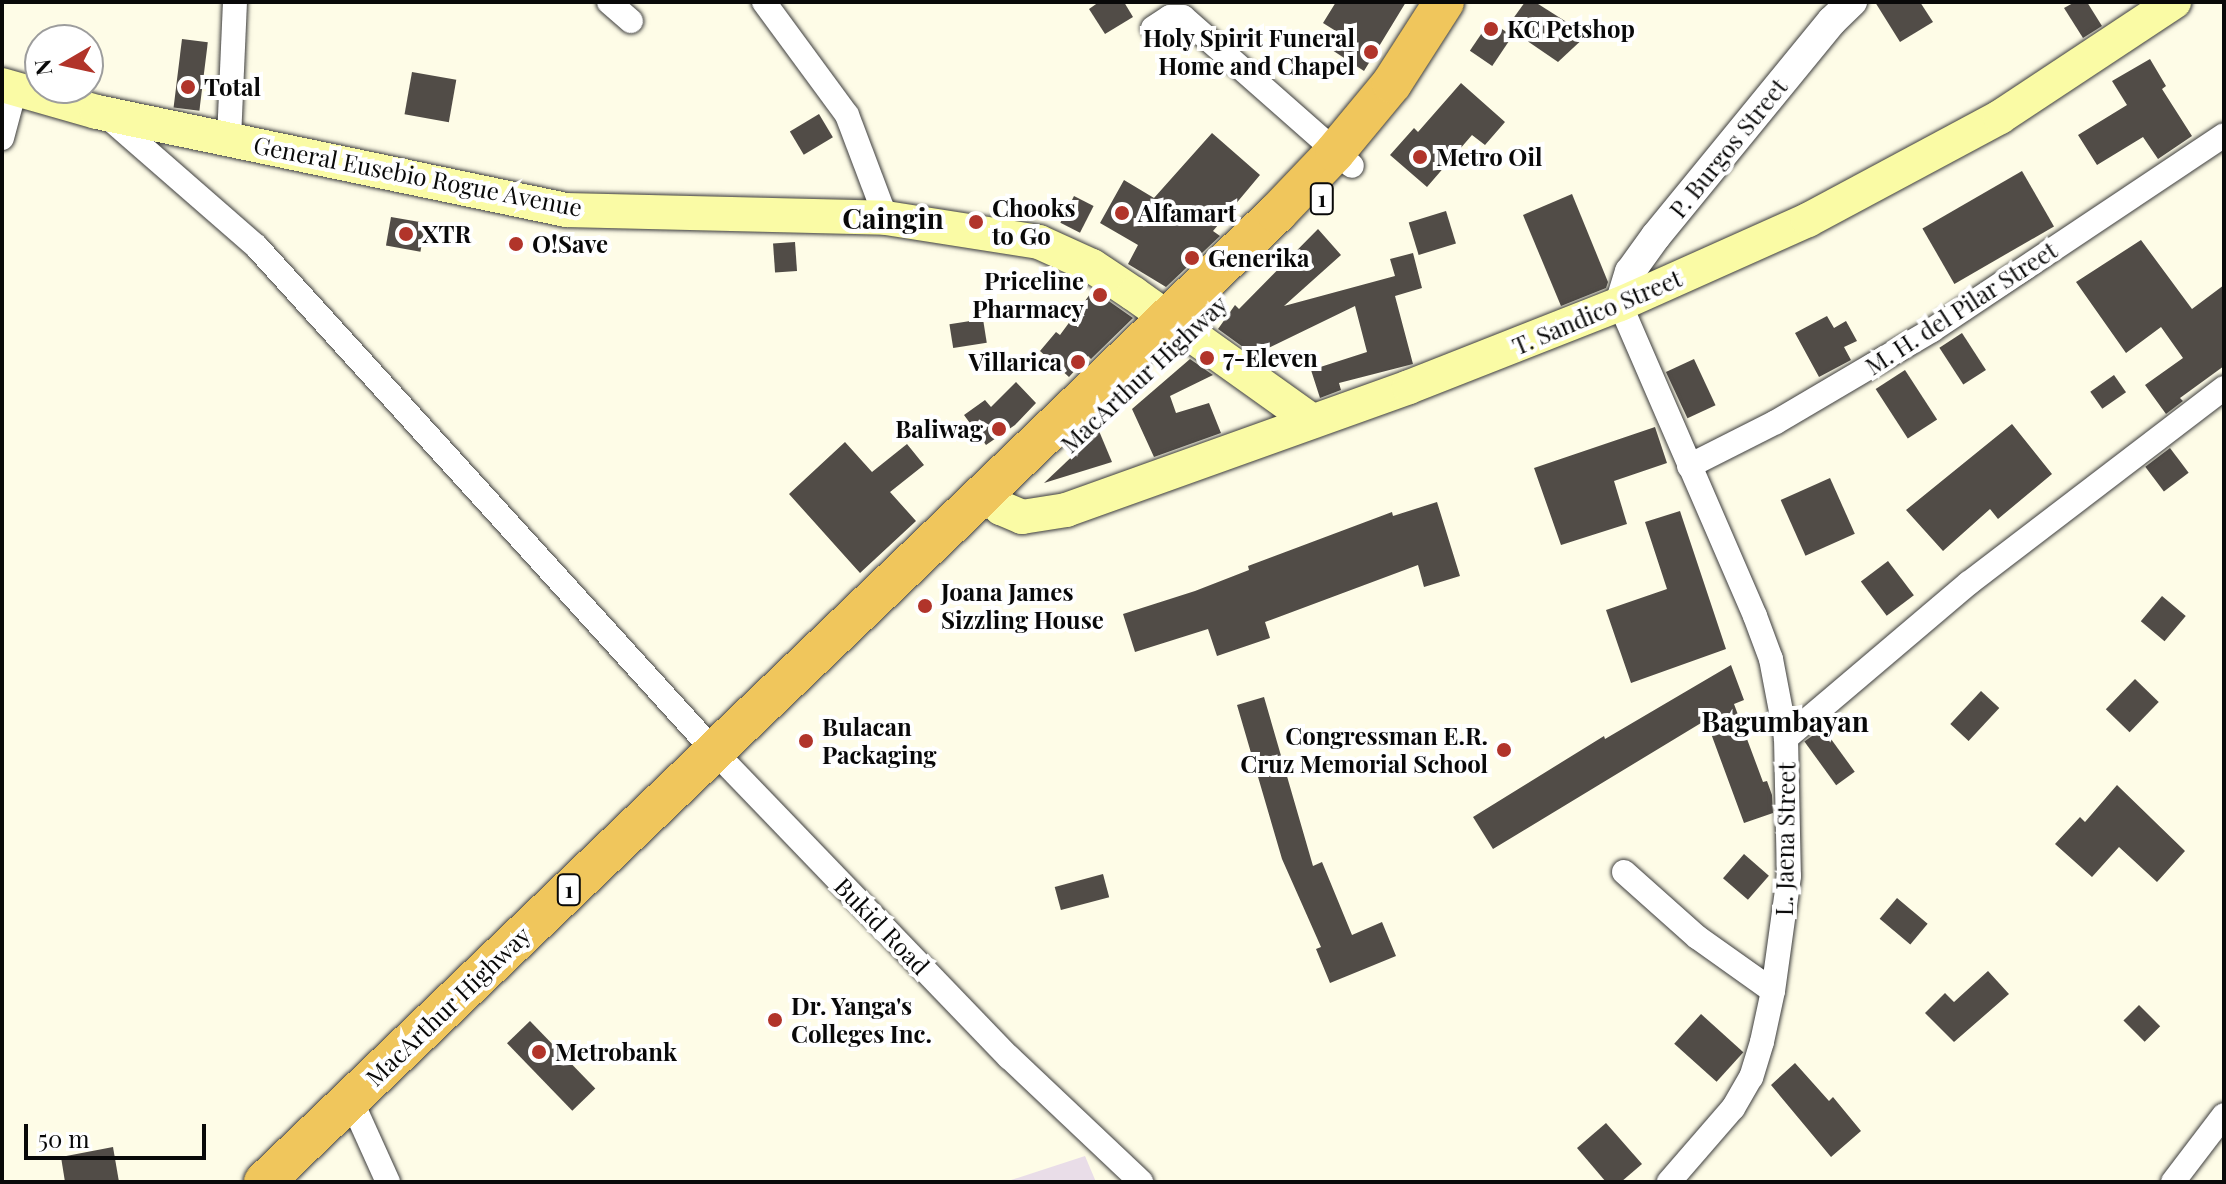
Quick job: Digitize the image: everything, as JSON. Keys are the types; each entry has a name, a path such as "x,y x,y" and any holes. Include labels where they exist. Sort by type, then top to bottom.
{"highway":[{"name":"MacArthur Highway","path":"1344,159 1444,2"},
{"name":"MacArthur Highway","path":"264,1182 407,1042 722,759 876,600 936,569 993,500 1178,324 1428,72 1469,2"}],"main road":[{"name":"T. Sandico Street","path":"993,500 1022,517 1066,510 1494,355 1620,304 1808,220 1987,124 2174,2"},
{"name":"General Eusebio Rogue Avenue","path":"9,87 103,113 566,210 886,218 1039,242 1092,266 1312,421"}],"street":[{"path":"229,139 235,2"},
{"path":"609,2 631,21"},
{"path":"764,2 847,115 886,218"},
{"name":"P. Burgos Street","path":"1620,304 1630,272 1656,236 1832,21 1852,2"},
{"path":"1153,28 1170,17 1183,17 1344,159"},
{"path":"2,138 9,87"},
{"name":"Bukid Road","path":"103,113 256,246 722,759 1009,1057 1141,1182"},
{"name":"M. H. del Pilar Street","path":"1689,466 1776,422 1932,330 2224,135"},
{"name":"L. Jaena Street","path":"1620,304 1771,659 1786,738 1789,876 1773,991 1751,1077 1733,1108 1669,1182"},
{"path":"1786,738 1969,583 2224,388"},
{"path":"1624,872 1697,937 1773,991"},
{"path":"351,1100 388,1182"},
{"path":"2173,1182 2224,1115"}],"shaded area":[{"path":"1085,1156 1096,1182 1005,1182"}],"building":[{"path":"1099,2 1124,2 1133,17 1105,34 1089,9"},
{"path":"1336,2 1406,2 1364,71 1329,48 1339,33 1323,23"},
{"path":"1525,2 1535,2 1587,35 1558,62 1507,27"},
{"path":"1875,2 1920,2 1933,22 1900,42"},
{"path":"2075,2 2087,2 2102,26 2083,38 2064,8"},
{"path":"1490,21 1512,36 1492,66 1470,51"},
{"name":"Total","path":"182,39 208,42 199,111 174,107"},
{"path":"2150,59 2166,86 2162,89 2192,136 2158,159 2143,137 2097,165 2078,135 2127,105 2112,81"},
{"path":"412,72 456,80 449,122 405,114"},
{"path":"1461,83 1505,122 1485,145 1472,135 1427,187 1390,155 1414,128 1418,132"},
{"path":"819,114 833,137 804,155 790,132"},
{"path":"1212,133 1260,175 1213,231 1220,236 1166,287 1128,264 1138,245 1100,223 1124,180 1154,198"},
{"path":"2022,171 2054,226 1954,284 1922,228"},
{"path":"1572,194 1608,282 1606,288 1561,306 1523,215"},
{"path":"1074,196 1094,206 1080,233 1060,223"},
{"path":"1446,211 1456,244 1419,255 1409,222"},
{"name":"XTR","path":"391,217 425,223 420,252 386,246"},
{"path":"1318,229 1341,255 1284,306 1395,276 1390,259 1413,253 1422,288 1395,296 1413,364 1339,383 1341,390 1320,398 1311,370 1367,352 1355,306 1254,355 1218,329 1235,305 1239,309"},
{"path":"2141,240 2192,309 2224,285 2224,366 2180,398 2183,401 2166,414 2145,385 2183,358 2161,327 2126,353 2076,282"},
{"path":"795,242 797,271 775,272 773,244"},
{"path":"1093,290 1133,318 1091,359 1088,356 1069,377 1040,351 1056,332 1060,335"},
{"path":"1827,316 1834,328 1846,321 1857,341 1844,347 1851,360 1819,377 1795,333"},
{"path":"983,319 987,343 953,348 949,324"},
{"path":"1962,333 1986,370 1963,385 1939,348"},
{"path":"1190,359 1213,375 1170,396 1176,413 1209,403 1221,433 1154,457 1132,409"},
{"path":"1694,359 1716,405 1687,418 1666,372"},
{"path":"1905,370 1937,419 1908,439 1876,389"},
{"path":"2114,375 2126,392 2102,409 2090,392"},
{"path":"1016,382 1036,403 1015,425 986,445 964,415 985,400 991,407"},
{"path":"2012,424 2052,474 1998,519 1990,509 1943,551 1906,510"},
{"path":"1655,427 1667,463 1614,481 1627,524 1561,545 1534,468"},
{"path":"1099,431 1112,462 1044,483"},
{"path":"845,442 872,472 907,444 924,465 890,492 916,521 860,573 789,494"},
{"path":"2170,448 2189,473 2164,491 2145,467"},
{"path":"1830,478 1855,534 1805,556 1781,500"},
{"path":"1437,502 1460,576 1424,587 1418,565 1265,622 1270,638 1217,656 1208,629 1135,652 1123,614 1195,591 1249,570 1248,566 1392,512 1393,516"},
{"path":"1680,511 1726,649 1631,683 1606,610 1667,589 1645,522"},
{"path":"1888,561 1914,595 1887,616 1861,581"},
{"path":"2162,596 2186,616 2165,641 2141,621"},
{"path":"1731,665 1744,700 1734,704 1763,782 1767,781 1773,813 1744,823 1706,720 1493,849 1473,817 1604,736 1605,739"},
{"path":"2135,679 2159,702 2130,732 2106,709"},
{"path":"1981,691 1999,708 1969,741 1950,724"},
{"path":"1264,697 1313,866 1322,862 1352,935 1382,922 1396,956 1330,983 1316,949 1321,947 1282,859 1237,705"},
{"path":"1823,728 1855,772 1836,785 1804,742"},
{"path":"2117,785 2185,851 2157,882 2119,847 2092,877 2055,844 2080,817 2085,822"},
{"path":"1744,854 1769,876 1748,900 1723,878"},
{"path":"1103,874 1109,897 1061,910 1055,887"},
{"path":"1897,898 1928,924 1910,944 1880,919"},
{"path":"1988,971 2009,994 1954,1042 1925,1013 1945,993 1954,1002"},
{"path":"2139,1005 2160,1026 2145,1042 2123,1021"},
{"path":"1701,1014 1743,1052 1717,1082 1674,1044"},
{"path":"530,1021 595,1089 572,1111 507,1043"},
{"path":"1795,1063 1829,1101 1833,1097 1861,1131 1831,1157 1771,1085"},
{"path":"1606,1123 1642,1164 1621,1182 1606,1182 1577,1148"},
{"path":"113,1147 119,1182 65,1182 61,1157"}],"place":[{"name":"KC Petshop","path":"1491,29"},
{"name":"Holy Spirit Funeral Home and Chapel","path":"1371,52"},
{"name":"Total","path":"188,87"},
{"name":"Metro Oil","path":"1420,157"},
{"name":"Alfamart","path":"1122,213"},
{"name":"Chooks to Go","path":"976,222"},
{"name":"XTR","path":"406,234"},
{"name":"O!Save","path":"516,244"},
{"name":"Generika","path":"1192,258"},
{"name":"Priceline Pharmacy","path":"1100,295"},
{"name":"7-Eleven","path":"1207,358"},
{"name":"Villarica","path":"1078,362"},
{"name":"Baliwag","path":"999,429"},
{"name":"Joana James Sizzling House","path":"925,606"},
{"name":"Bulacan Packaging","path":"806,741"},
{"name":"Congressman E.R. Cruz Memorial School","path":"1504,750"},
{"name":"Dr. Yanga's Colleges Inc.","path":"775,1020"},
{"name":"Metrobank","path":"539,1052"}],"district":[{"name":"Caingin","path":"893,218"},
{"name":"Bagumbayan","path":"1785,721"}]}
